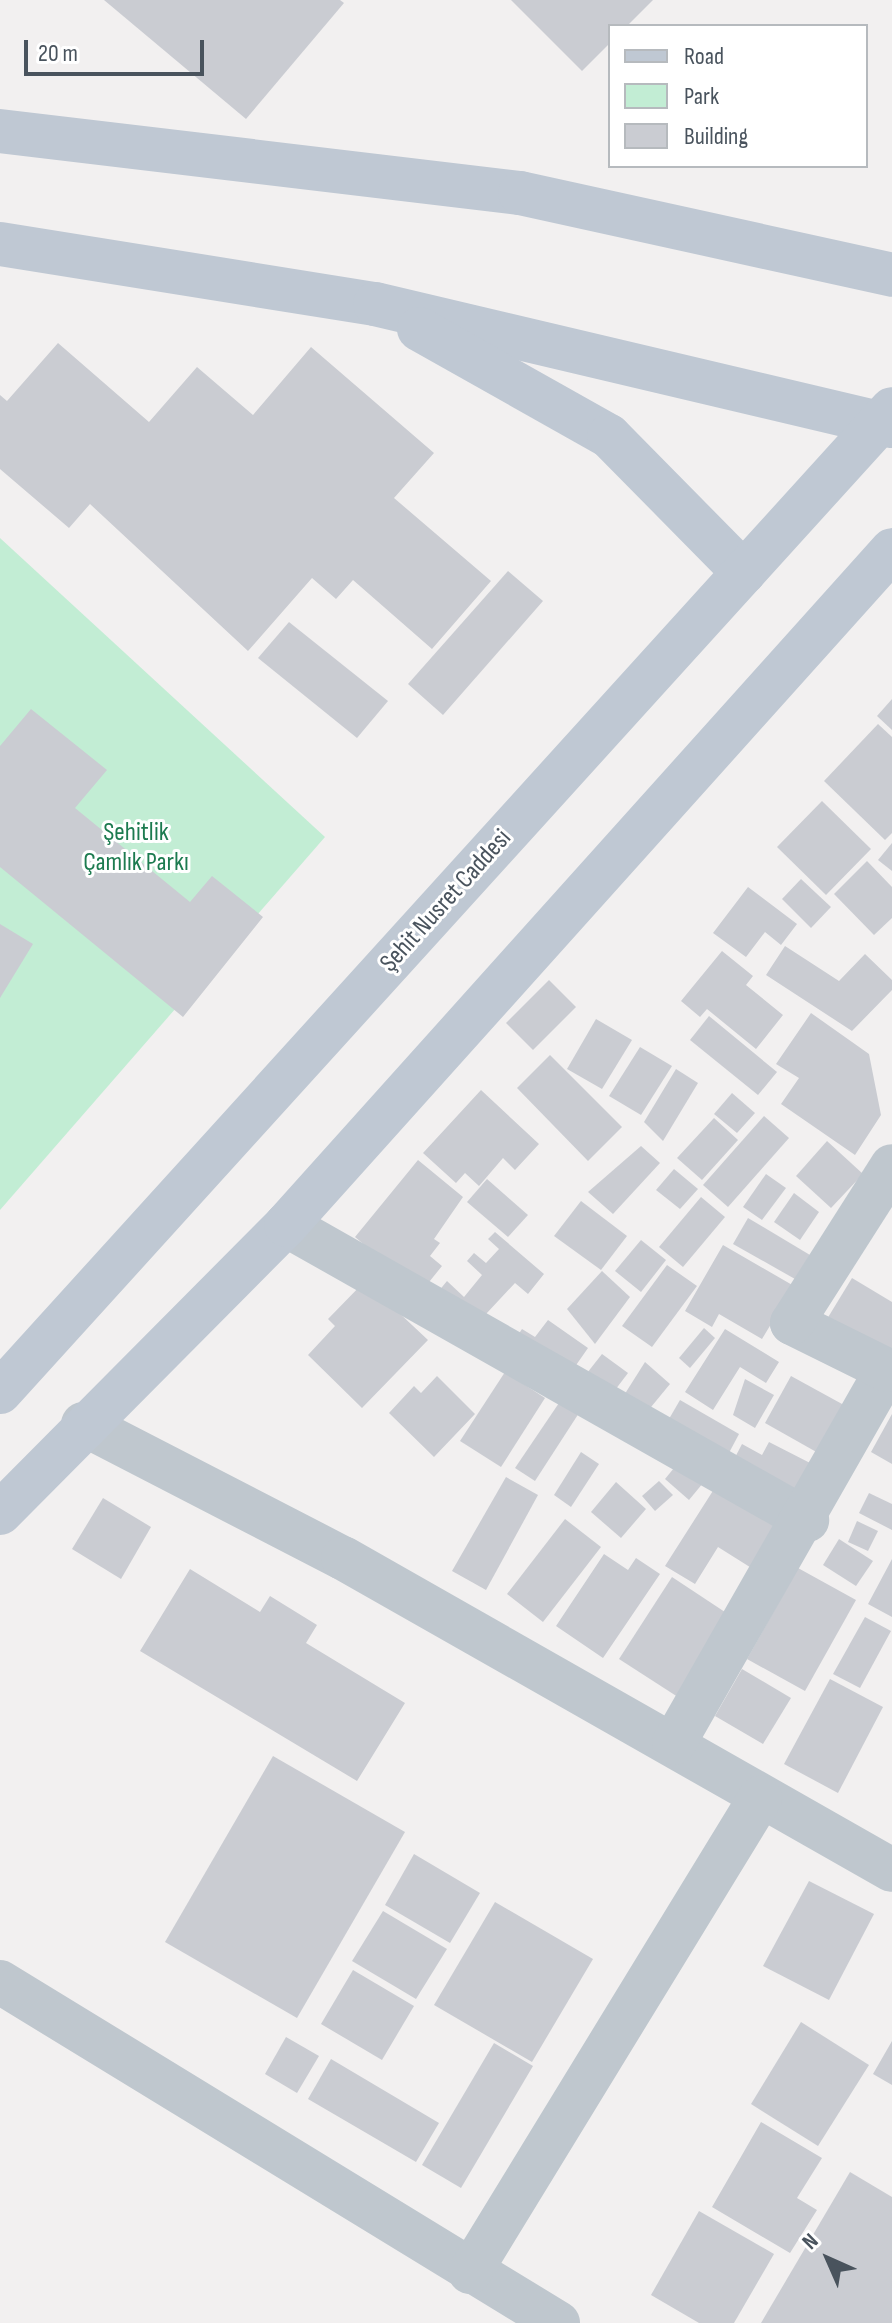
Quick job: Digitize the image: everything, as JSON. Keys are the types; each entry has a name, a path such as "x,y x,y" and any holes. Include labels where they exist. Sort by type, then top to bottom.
{"main road":[{"path":"0,131 520,193 892,275"},
{"path":"0,244 375,304 888,418"},
{"path":"375,304 609,436 744,573"},
{"name":"Şehit Nusret Caddesi","path":"0,1392 888,418"},
{"path":"0,1513 83,1424 286,1225 892,550"}],"street":[{"path":"674,1743 807,1520 890,1372 792,1323 892,1166"},
{"path":"286,1225 807,1520"},
{"path":"83,1424 674,1743 760,1798 892,1870"},
{"path":"470,2272 760,1798"},
{"path":"0,1982 558,2323"}],"green space":[{"name":"Şehitlik Çamlık Parkı","path":"0,538 325,837 0,1210"}],"building":[{"path":"104,0 340,0 344,3 246,119"},
{"path":"511,0 653,0 629,24 608,24 608,45 582,71"},
{"path":"58,343 149,422 197,367 253,415 311,347 434,453 394,498 491,581 432,649 353,580 336,599 312,578 248,651 90,504 69,528 0,469 0,395 7,401"},
{"path":"508,571 543,601 443,715 408,684"},
{"path":"289,622 388,701 357,738 258,658"},
{"path":"892,699 892,730 877,716"},
{"path":"31,709 107,770 75,808 190,902 212,876 263,917 183,1017 0,867 0,746"},
{"path":"878,724 892,737 892,833 885,840 824,781"},
{"path":"822,801 871,849 826,895 777,847"},
{"path":"892,843 892,871 878,860"},
{"path":"867,861 892,887 892,918 874,935 834,894"},
{"path":"801,879 831,907 811,928 782,899"},
{"path":"748,887 797,924 781,945 765,932 746,957 713,933"},
{"path":"0,924 33,944 0,998"},
{"path":"785,946 839,981 865,954 892,980 892,990 852,1031 766,975"},
{"path":"722,951 753,976 746,985 783,1015 756,1049 707,1009 700,1017 681,1001"},
{"path":"549,980 576,1007 533,1050 506,1023"},
{"path":"811,1013 869,1054 881,1115 855,1155 781,1104 799,1078 776,1064"},
{"path":"709,1016 777,1072 758,1095 690,1040"},
{"path":"596,1019 632,1040 602,1089 567,1069"},
{"path":"640,1047 672,1066 641,1115 609,1096"},
{"path":"550,1055 622,1127 588,1161 517,1088"},
{"path":"676,1069 698,1083 663,1141 644,1122"},
{"path":"481,1090 539,1144 515,1170 503,1158 479,1186 465,1173 456,1183 423,1153"},
{"path":"732,1093 755,1113 737,1133 714,1114"},
{"path":"764,1116 789,1138 728,1207 703,1185"},
{"path":"714,1118 738,1140 702,1180 677,1158"},
{"path":"827,1141 863,1174 831,1208 796,1176"},
{"path":"641,1146 660,1163 613,1214 588,1192"},
{"path":"418,1160 463,1197 434,1239 440,1243 430,1256 442,1266 421,1292 355,1237"},
{"path":"674,1169 698,1189 680,1209 656,1190"},
{"path":"766,1174 786,1188 762,1220 743,1207"},
{"path":"487,1179 528,1215 508,1237 467,1202"},
{"path":"794,1193 819,1212 800,1240 774,1222"},
{"path":"701,1197 725,1217 683,1267 659,1247"},
{"path":"581,1201 627,1236 601,1270 554,1236"},
{"path":"748,1218 810,1255 795,1279 733,1244"},
{"path":"495,1232 544,1274 528,1294 515,1283 486,1314 438,1292 447,1281 464,1297 482,1275 467,1261 474,1253 486,1263 499,1249 488,1239"},
{"path":"641,1240 666,1260 641,1292 615,1271"},
{"path":"723,1245 794,1286 762,1339 719,1314 712,1327 685,1311"},
{"path":"667,1265 697,1286 652,1347 622,1326"},
{"path":"602,1271 630,1297 595,1344 567,1309"},
{"path":"852,1278 892,1302 892,1357 827,1319"},
{"path":"365,1281 428,1340 362,1408 308,1355 335,1326 328,1319"},
{"path":"548,1320 588,1348 565,1381 512,1344 522,1329 535,1337"},
{"path":"704,1328 715,1338 690,1368 679,1358"},
{"path":"725,1329 779,1362 766,1383 740,1367 713,1410 685,1392"},
{"path":"602,1354 628,1373 606,1402 580,1382"},
{"path":"645,1362 670,1384 642,1418 621,1400"},
{"path":"505,1372 545,1398 501,1467 460,1441"},
{"path":"437,1376 475,1414 434,1457 389,1413 414,1386 421,1393"},
{"path":"791,1376 853,1410 827,1458 765,1423"},
{"path":"745,1379 774,1395 755,1428 733,1415"},
{"path":"561,1400 579,1413 535,1481 515,1468"},
{"path":"680,1400 739,1434 722,1466 662,1431"},
{"path":"892,1414 892,1464 871,1452"},
{"path":"769,1442 814,1465 795,1503 729,1469 742,1444 762,1455"},
{"path":"581,1452 599,1464 571,1507 554,1495"},
{"path":"683,1457 708,1477 689,1500 665,1479"},
{"path":"506,1477 538,1495 486,1590 452,1571"},
{"path":"659,1481 673,1495 655,1511 642,1496"},
{"path":"616,1482 646,1509 621,1538 591,1512"},
{"path":"716,1486 780,1526 753,1569 718,1547 695,1584 665,1566"},
{"path":"869,1493 892,1504 892,1530 859,1513"},
{"path":"103,1498 151,1527 121,1579 72,1549"},
{"path":"565,1519 601,1547 543,1622 507,1594"},
{"path":"857,1521 878,1531 868,1551 848,1542"},
{"path":"839,1539 873,1561 856,1586 823,1565"},
{"path":"604,1554 628,1570 636,1558 660,1574 603,1658 556,1626"},
{"path":"892,1559 892,1617 868,1604"},
{"path":"798,1568 856,1600 805,1691 747,1659"},
{"path":"190,1569 260,1612 270,1596 317,1625 306,1643 405,1703 357,1781 140,1651"},
{"path":"672,1577 734,1618 681,1699 619,1659"},
{"path":"865,1617 891,1631 860,1688 833,1674"},
{"path":"742,1669 791,1698 763,1744 715,1716"},
{"path":"830,1679 883,1707 838,1793 784,1764"},
{"path":"273,1756 405,1832 297,2018 165,1942"},
{"path":"414,1854 480,1893 450,1943 385,1905"},
{"path":"809,1881 874,1914 829,2000 763,1966"},
{"path":"495,1902 593,1959 532,2062 434,2005"},
{"path":"383,1911 447,1949 416,1999 352,1961"},
{"path":"353,1970 414,2006 382,2060 321,2024"},
{"path":"801,2022 869,2065 818,2146 751,2104"},
{"path":"286,2037 319,2056 297,2093 265,2074"},
{"path":"892,2041 892,2085 873,2074"},
{"path":"494,2043 533,2066 461,2188 422,2165"},
{"path":"331,2059 439,2123 416,2162 308,2099"},
{"path":"761,2122 822,2158 797,2198 817,2210 790,2253 712,2207"},
{"path":"850,2172 892,2197 892,2323 761,2323"},
{"path":"699,2211 774,2254 734,2323 699,2323 651,2295"}]}
